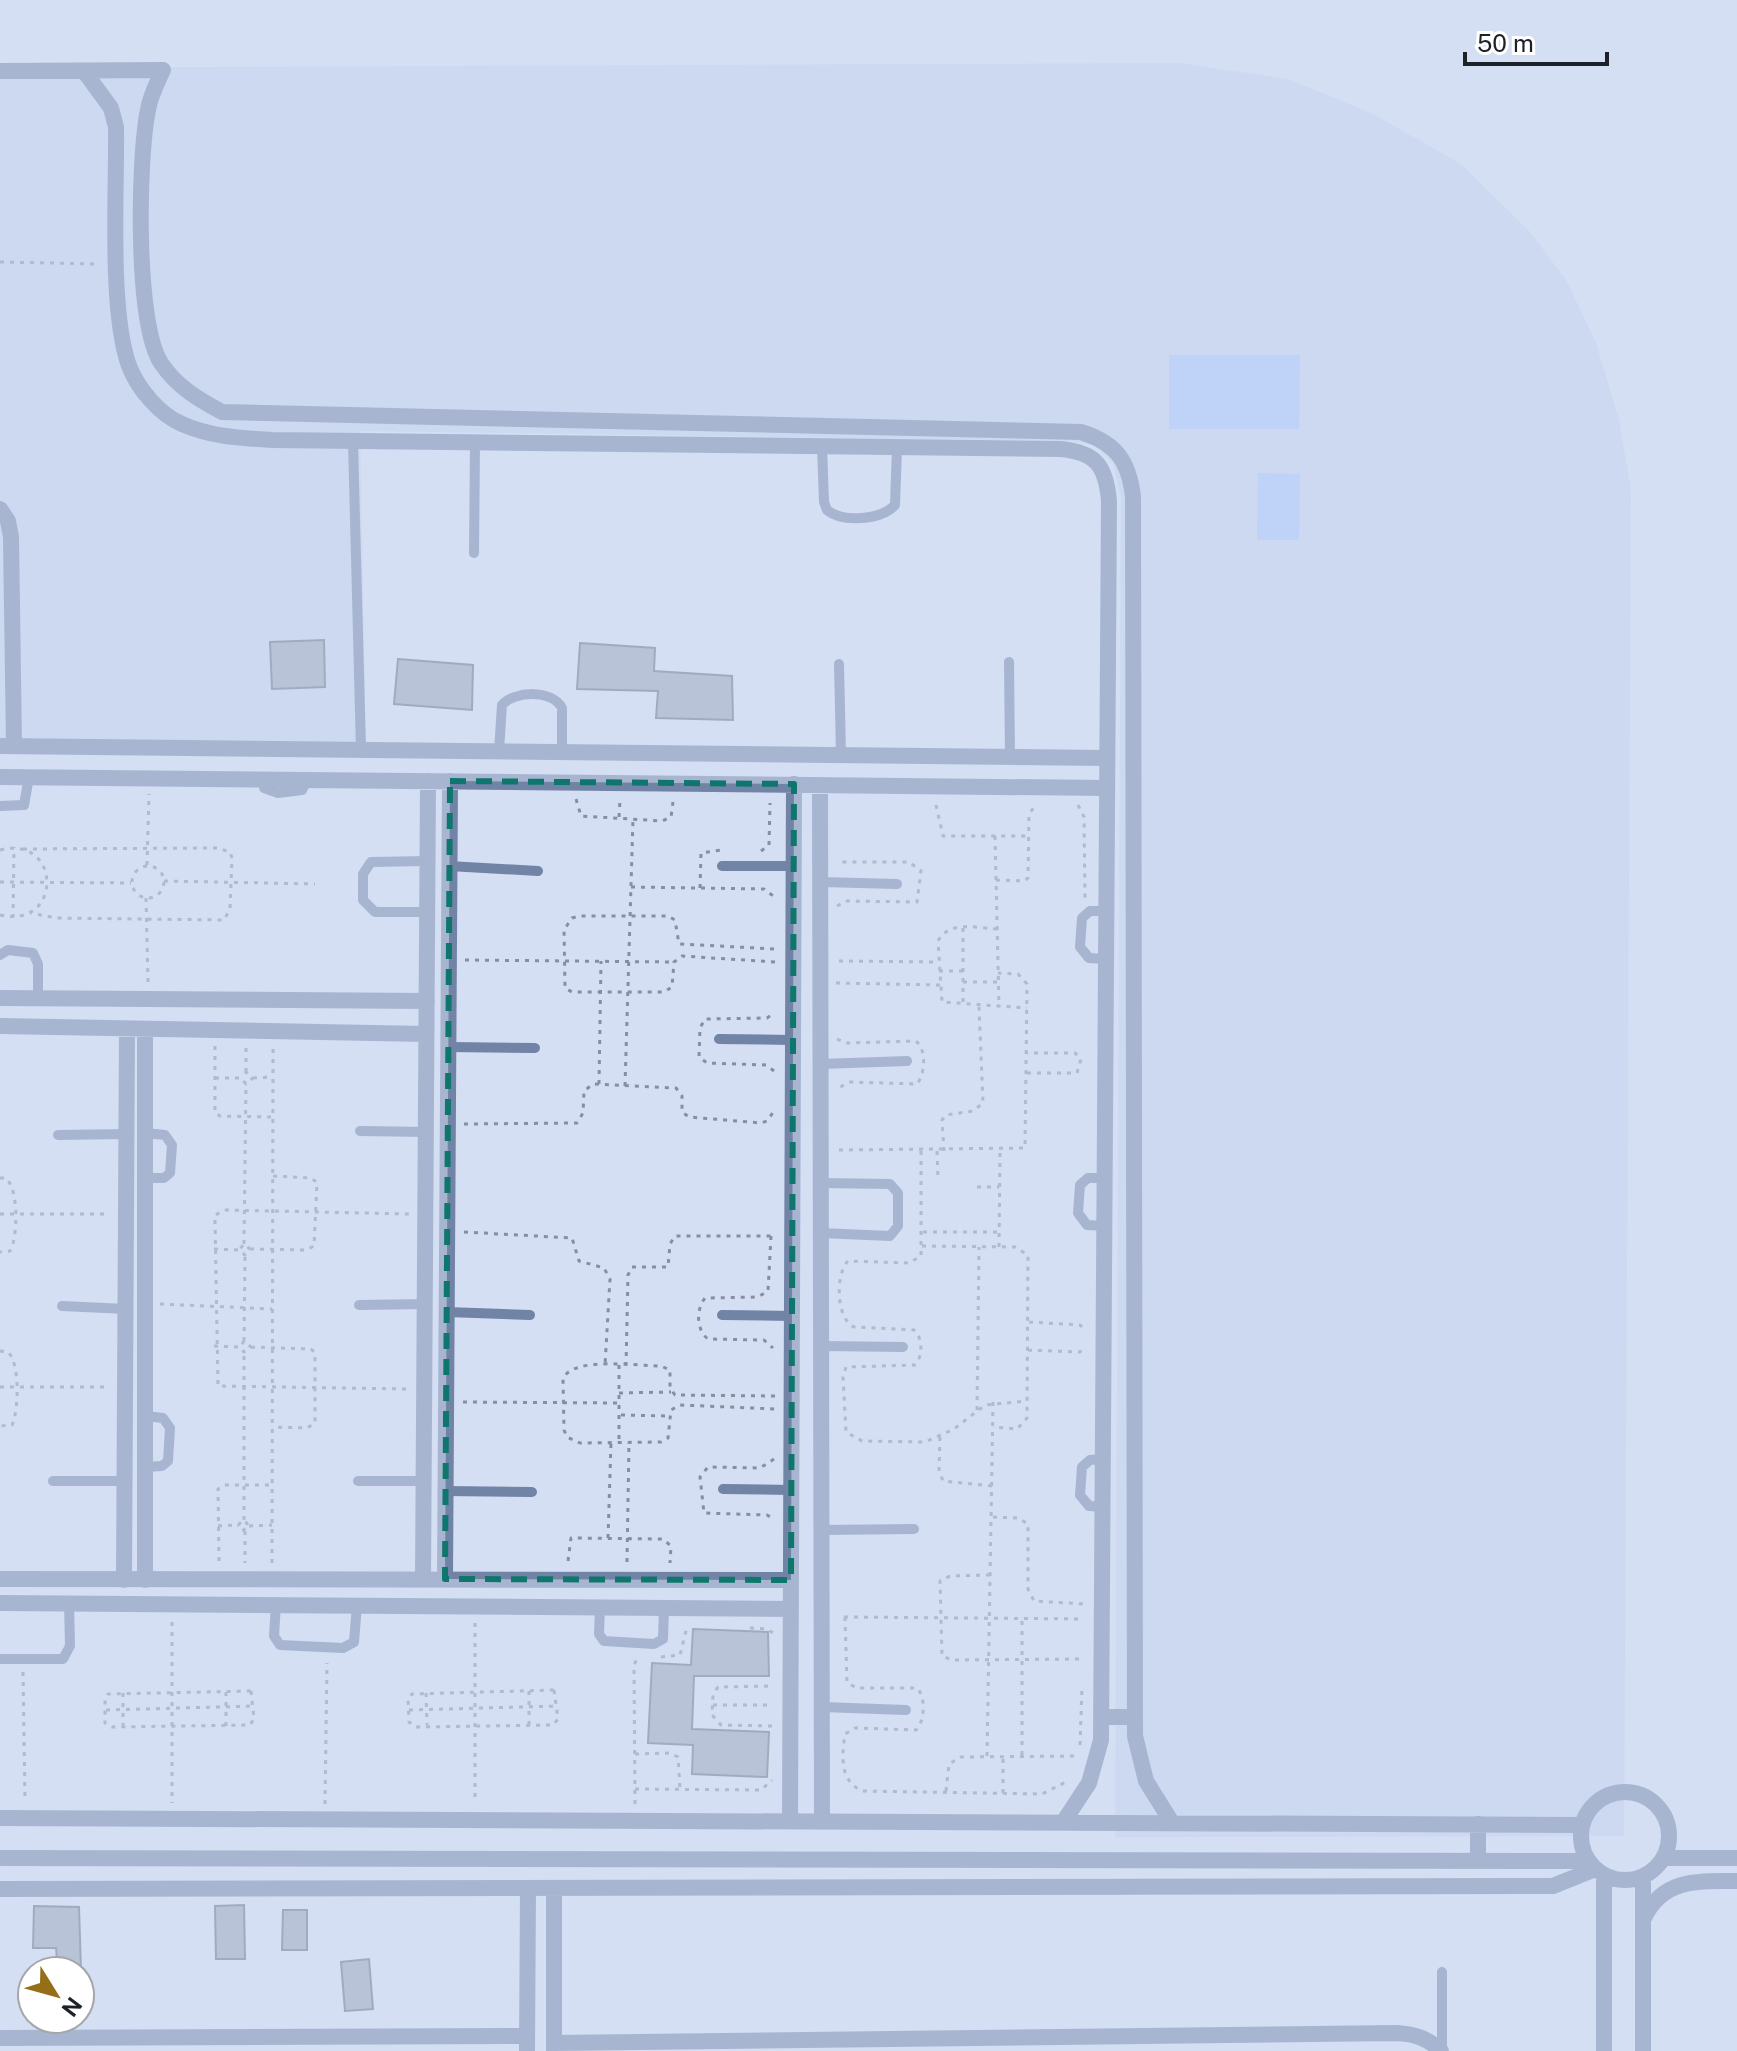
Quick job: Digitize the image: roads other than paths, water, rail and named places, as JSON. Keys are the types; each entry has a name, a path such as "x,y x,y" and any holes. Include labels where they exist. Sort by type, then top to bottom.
{"street":[{"path":"0,71 163,70 151,96 145,126 141,279 147,324 160,362 187,392 222,412 274,416 1081,432 1103,439 1121,454 1130,476 1133,497 1135,1717 1139,1759 1146,1781 1171,1821"},
{"path":"84,71 111,108 116,127 121,331 130,368 150,400 179,423 214,436 353,442 1060,449 1081,451 1098,463 1107,481 1109,501 1102,1717 1097,1762 1089,1783 1064,1821"},
{"path":"116,127 145,126"},
{"path":"687,424 687,445"},
{"path":"0,509 8,521 11,537 7,746 1106,758"},
{"path":"0,777 1105,788"},
{"path":"423,1579 428,781"},
{"path":"445,1579 450,781"},
{"path":"790,1820 794,784"},
{"path":"820,785 822,1820"},
{"path":"0,998 427,1001"},
{"path":"0,1026 426,1034"},
{"path":"124,1580 127,1029"},
{"path":"145,1029 145,1580"},
{"path":"1105,1112 1134,1111"},
{"path":"0,1579 791,1580"},
{"path":"0,1603 791,1609"},
{"path":"1102,1717 1135,1717"},
{"path":"0,1858 1478,1859 1596,1869 1630,1880 1643,1877 1663,1858 1668,1847 1667,1819 1659,1807 1636,1792 1609,1794 1596,1801 1581,1825 1582,1850 1596,1869 1604,2051"},
{"path":"0,1818 1581,1825"},
{"path":"1478,1824 1478,1859"},
{"path":"546,1858 551,1889 554,2047 865,2045 1397,2033 1413,2034 1429,2040 1441,2051"},
{"path":"1663,1858 1737,1858"},
{"path":"0,1889 1553,1886 1596,1869"},
{"path":"1643,1877 1643,2051"},
{"path":"1643,1920 1654,1901 1672,1887 1694,1881 1737,1881"},
{"path":"0,2038 527,2044 528,1889"}],"lane":[{"path":"353,442 361,750"},
{"path":"474,553 475,444"},
{"path":"822,446 824,502 834,515 842,517 879,516 895,505 897,447"},
{"path":"1009,662 1010,757"},
{"path":"839,664 841,755"},
{"path":"499,751 502,705 514,696 545,696 558,701 562,708 562,752"},
{"path":"0,806 24,805 29,777"},
{"path":"427,861 371,862 363,874 363,900 375,912 427,912"},
{"path":"449,866 538,871"},
{"path":"722,866 793,866"},
{"path":"820,882 897,884"},
{"path":"1105,959 1089,958 1081,952 1081,924 1085,914 1106,911"},
{"path":"0,955 8,950 33,953 38,964 38,998"},
{"path":"719,1039 793,1040"},
{"path":"448,1047 535,1048"},
{"path":"821,1064 907,1061"},
{"path":"360,1131 426,1132"},
{"path":"145,1133 165,1135 172,1145 172,1156 170,1173 164,1178 145,1178"},
{"path":"58,1135 127,1134"},
{"path":"1105,1178 1088,1178 1080,1185 1078,1213 1087,1225 1105,1226"},
{"path":"820,1233 890,1236 898,1226 898,1193 890,1184 821,1183"},
{"path":"359,1305 425,1304"},
{"path":"62,1306 126,1309"},
{"path":"447,1312 530,1315"},
{"path":"722,1315 792,1316"},
{"path":"821,1346 903,1347"},
{"path":"145,1416 163,1418 170,1428 168,1461 162,1466 145,1467"},
{"path":"1104,1459 1090,1460 1082,1467 1080,1495 1089,1506 1104,1507"},
{"path":"53,1481 124,1481"},
{"path":"358,1481 424,1481"},
{"path":"723,1489 791,1490"},
{"path":"446,1491 532,1492"},
{"path":"822,1530 914,1529"},
{"path":"0,1659 55,1661 68,1653 69,1603"},
{"path":"276,1604 274,1636 280,1645 343,1648 354,1642 357,1605"},
{"path":"600,1606 599,1634 604,1641 654,1644 663,1639 664,1607"},
{"path":"822,1707 906,1710"},
{"path":"1441,2051 1442,1972"}]}
